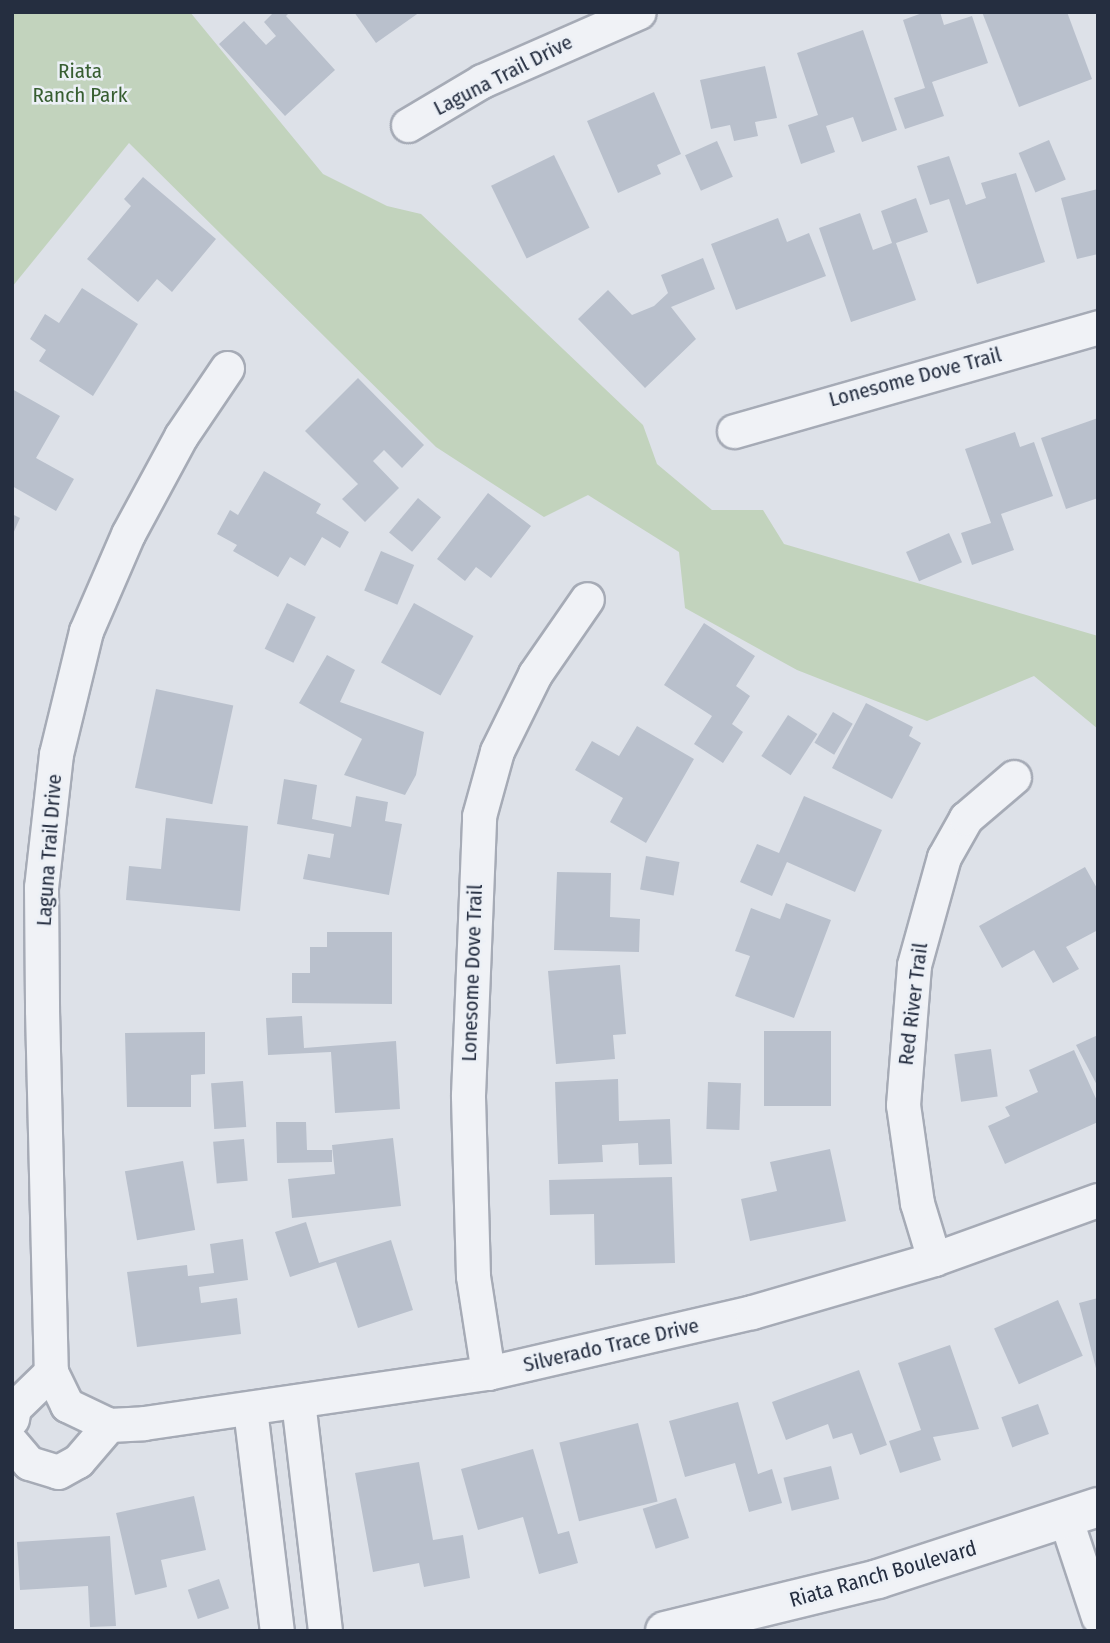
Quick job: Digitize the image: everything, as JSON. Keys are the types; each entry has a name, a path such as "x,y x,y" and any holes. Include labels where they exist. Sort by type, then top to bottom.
{"street":[{"name":"Laguna Trail Drive","path":"408,125 482,81 639,12"},
{"name":"Lonesome Dove Trail","path":"734,431 1098,327"},
{"name":"Laguna Trail Drive","path":"109,1425 67,1405 51,1372 41,887 56,754 86,631 128,534 181,436 228,368"},
{"name":"Lonesome Dove Trail","path":"488,1373 473,1276 468,1095 479,816 497,751 535,674 587,599"},
{"name":"Red River Trail","path":"934,1259 917,1203 903,1105 914,965 944,857 966,818 1014,777"},
{"name":"Silverado Trace Drive","path":"109,1425 250,1409 488,1373 752,1312 934,1259 1098,1200"},
{"path":"12,1419 14,1408 51,1372"},
{"path":"298,1401 325,1631"},
{"path":"250,1409 277,1631"},
{"path":"21,1453 58,1472 79,1461 109,1425"},
{"path":"1082,1514 1098,1616"},
{"name":"Riata Ranch Boulevard","path":"665,1631 878,1579 1082,1514"},
{"path":"265,1533 312,1527"}],"green space":[{"name":"Riata Ranch Park","path":"12,12 190,12 323,174 387,206 421,214 643,425 657,464 712,510 763,510 784,544 1098,636 1098,729 1034,676 927,721 797,670 685,608 679,552 588,495 544,517 436,447 129,143 12,287"}],"building":[{"path":"274,12 290,12 286,16 335,70 285,116 219,44 244,21 266,45 276,36 264,22"},
{"path":"354,12 420,12 376,43"},
{"path":"925,12 940,12 944,25 972,16 988,63 932,82 944,116 905,129 894,98 925,88 903,20"},
{"path":"982,12 1067,12 1092,79 1019,107"},
{"path":"863,30 897,130 862,142 853,117 826,126 835,152 801,164 788,125 818,115 797,53"},
{"path":"765,66 777,118 755,122 758,136 734,141 730,125 711,129 700,80"},
{"path":"654,92 681,154 657,165 661,174 618,193 587,121"},
{"path":"1049,140 1066,180 1035,192 1019,153"},
{"path":"717,141 733,177 701,191 685,155"},
{"path":"554,155 590,228 527,258 491,186"},
{"path":"949,156 966,205 986,198 981,183 1016,173 1045,262 977,284 949,199 930,205 917,166"},
{"path":"143,177 216,239 172,292 157,279 138,302 87,259 131,206 124,199"},
{"path":"1098,189 1098,254 1077,259 1061,198"},
{"path":"916,198 928,232 896,243 916,300 851,322 819,228 860,213 873,250 892,243 881,211"},
{"path":"778,218 787,242 809,233 826,276 736,310 711,244"},
{"path":"703,258 715,289 671,307 696,339 645,388 578,319 608,290 632,315 654,306 668,293 661,275"},
{"path":"82,288 138,324 93,396 39,361 46,350 30,339 45,314 59,323"},
{"path":"358,378 424,445 402,468 384,450 373,461 399,488 365,522 342,499 358,484 305,431"},
{"path":"12,389 60,416 36,458 74,479 56,511 12,486"},
{"path":"1098,418 1098,498 1066,509 1041,438"},
{"path":"1015,432 1020,447 1034,442 1053,496 1001,514 1014,550 972,565 961,533 991,523 965,449"},
{"path":"264,471 321,504 316,513 349,532 340,548 322,537 305,566 290,557 278,577 233,551 237,545 217,534 230,510 238,515"},
{"path":"488,493 531,526 491,578 476,567 465,581 437,559"},
{"path":"418,498 441,517 412,552 389,532"},
{"path":"12,514 20,518 12,536"},
{"path":"949,533 962,562 919,581 906,552"},
{"path":"381,551 414,565 397,605 364,591"},
{"path":"287,603 316,617 293,663 265,649"},
{"path":"414,603 473,636 441,695 381,662"},
{"path":"704,623 755,656 736,686 750,696 732,724 743,732 723,763 694,744 712,716 664,685"},
{"path":"327,655 355,670 340,702 424,732 416,775 405,795 344,775 362,739 299,703"},
{"path":"156,689 233,705 212,804 135,788"},
{"path":"866,703 913,727 909,736 921,743 892,799 832,768"},
{"path":"833,712 853,724 834,755 814,743"},
{"path":"788,715 817,734 791,775 761,756"},
{"path":"637,726 694,759 646,843 610,822 623,798 575,770 592,741 619,756"},
{"path":"284,779 317,785 312,819 351,827 356,796 388,802 385,821 402,824 389,895 303,879 308,854 330,858 334,834 277,824"},
{"path":"804,796 882,830 855,892 787,862 772,896 740,882 757,844 779,853"},
{"path":"166,818 248,826 240,911 126,900 129,866 161,869"},
{"path":"646,856 679,862 674,895 640,889"},
{"path":"1085,867 1098,890 1098,930 1066,947 1079,969 1053,983 1034,950 1002,968 979,926"},
{"path":"557,872 611,873 610,917 640,919 639,952 554,950"},
{"path":"786,903 831,920 794,1018 735,996 750,956 735,951 751,908 780,919"},
{"path":"327,932 392,932 392,1004 292,1003 292,973 310,973 310,947 327,947"},
{"path":"620,965 626,1034 613,1035 615,1059 556,1064 548,971"},
{"path":"302,1016 304,1048 396,1041 400,1109 335,1113 331,1052 268,1055 266,1018"},
{"path":"764,1031 831,1031 831,1106 764,1106"},
{"path":"205,1032 205,1074 191,1075 191,1107 127,1107 125,1033"},
{"path":"1098,1035 1098,1087 1076,1045"},
{"path":"991,1049 998,1097 961,1102 954,1054"},
{"path":"1074,1050 1098,1103 1098,1122 1005,1164 988,1126 1010,1116 1005,1107 1038,1092 1029,1070"},
{"path":"618,1079 619,1121 670,1119 672,1164 639,1165 638,1143 602,1145 603,1162 558,1164 555,1082"},
{"path":"243,1081 246,1127 214,1129 211,1083"},
{"path":"708,1082 741,1083 739,1130 706,1129"},
{"path":"276,1122 306,1122 307,1150 332,1150 332,1162 277,1163"},
{"path":"393,1138 401,1206 292,1218 288,1179 335,1174 332,1145"},
{"path":"244,1139 248,1181 217,1184 213,1142"},
{"path":"830,1149 846,1221 750,1241 741,1199 777,1191 770,1162"},
{"path":"183,1161 195,1230 137,1240 125,1171"},
{"path":"672,1177 675,1263 595,1265 594,1214 550,1215 549,1180"},
{"path":"306,1222 319,1263 391,1240 413,1310 358,1328 336,1262 290,1277 275,1232"},
{"path":"243,1239 248,1280 199,1287 201,1303 237,1298 241,1334 137,1347 127,1272 187,1265 188,1276 214,1273 210,1244"},
{"path":"1098,1298 1098,1371 1097,1372 1079,1303"},
{"path":"1058,1300 1083,1356 1019,1384 994,1328"},
{"path":"950,1345 979,1429 933,1437 941,1460 900,1473 889,1441 921,1430 898,1363"},
{"path":"859,1370 887,1445 860,1455 852,1433 833,1439 828,1424 786,1440 772,1402"},
{"path":"738,1402 758,1474 772,1469 782,1503 749,1512 735,1463 685,1477 669,1421"},
{"path":"1038,1404 1049,1434 1012,1447 1001,1417"},
{"path":"638,1423 658,1502 579,1521 559,1443"},
{"path":"533,1449 558,1534 569,1531 578,1563 539,1574 523,1517 478,1530 461,1469"},
{"path":"419,1462 433,1540 463,1535 470,1578 424,1587 419,1563 373,1572 355,1473"},
{"path":"831,1466 839,1499 792,1511 783,1478"},
{"path":"194,1496 206,1550 161,1560 167,1587 135,1595 116,1513"},
{"path":"676,1498 689,1538 656,1549 643,1509"},
{"path":"110,1536 116,1626 90,1627 88,1586 20,1590 17,1542"},
{"path":"219,1579 229,1608 198,1619 188,1590"}]}
